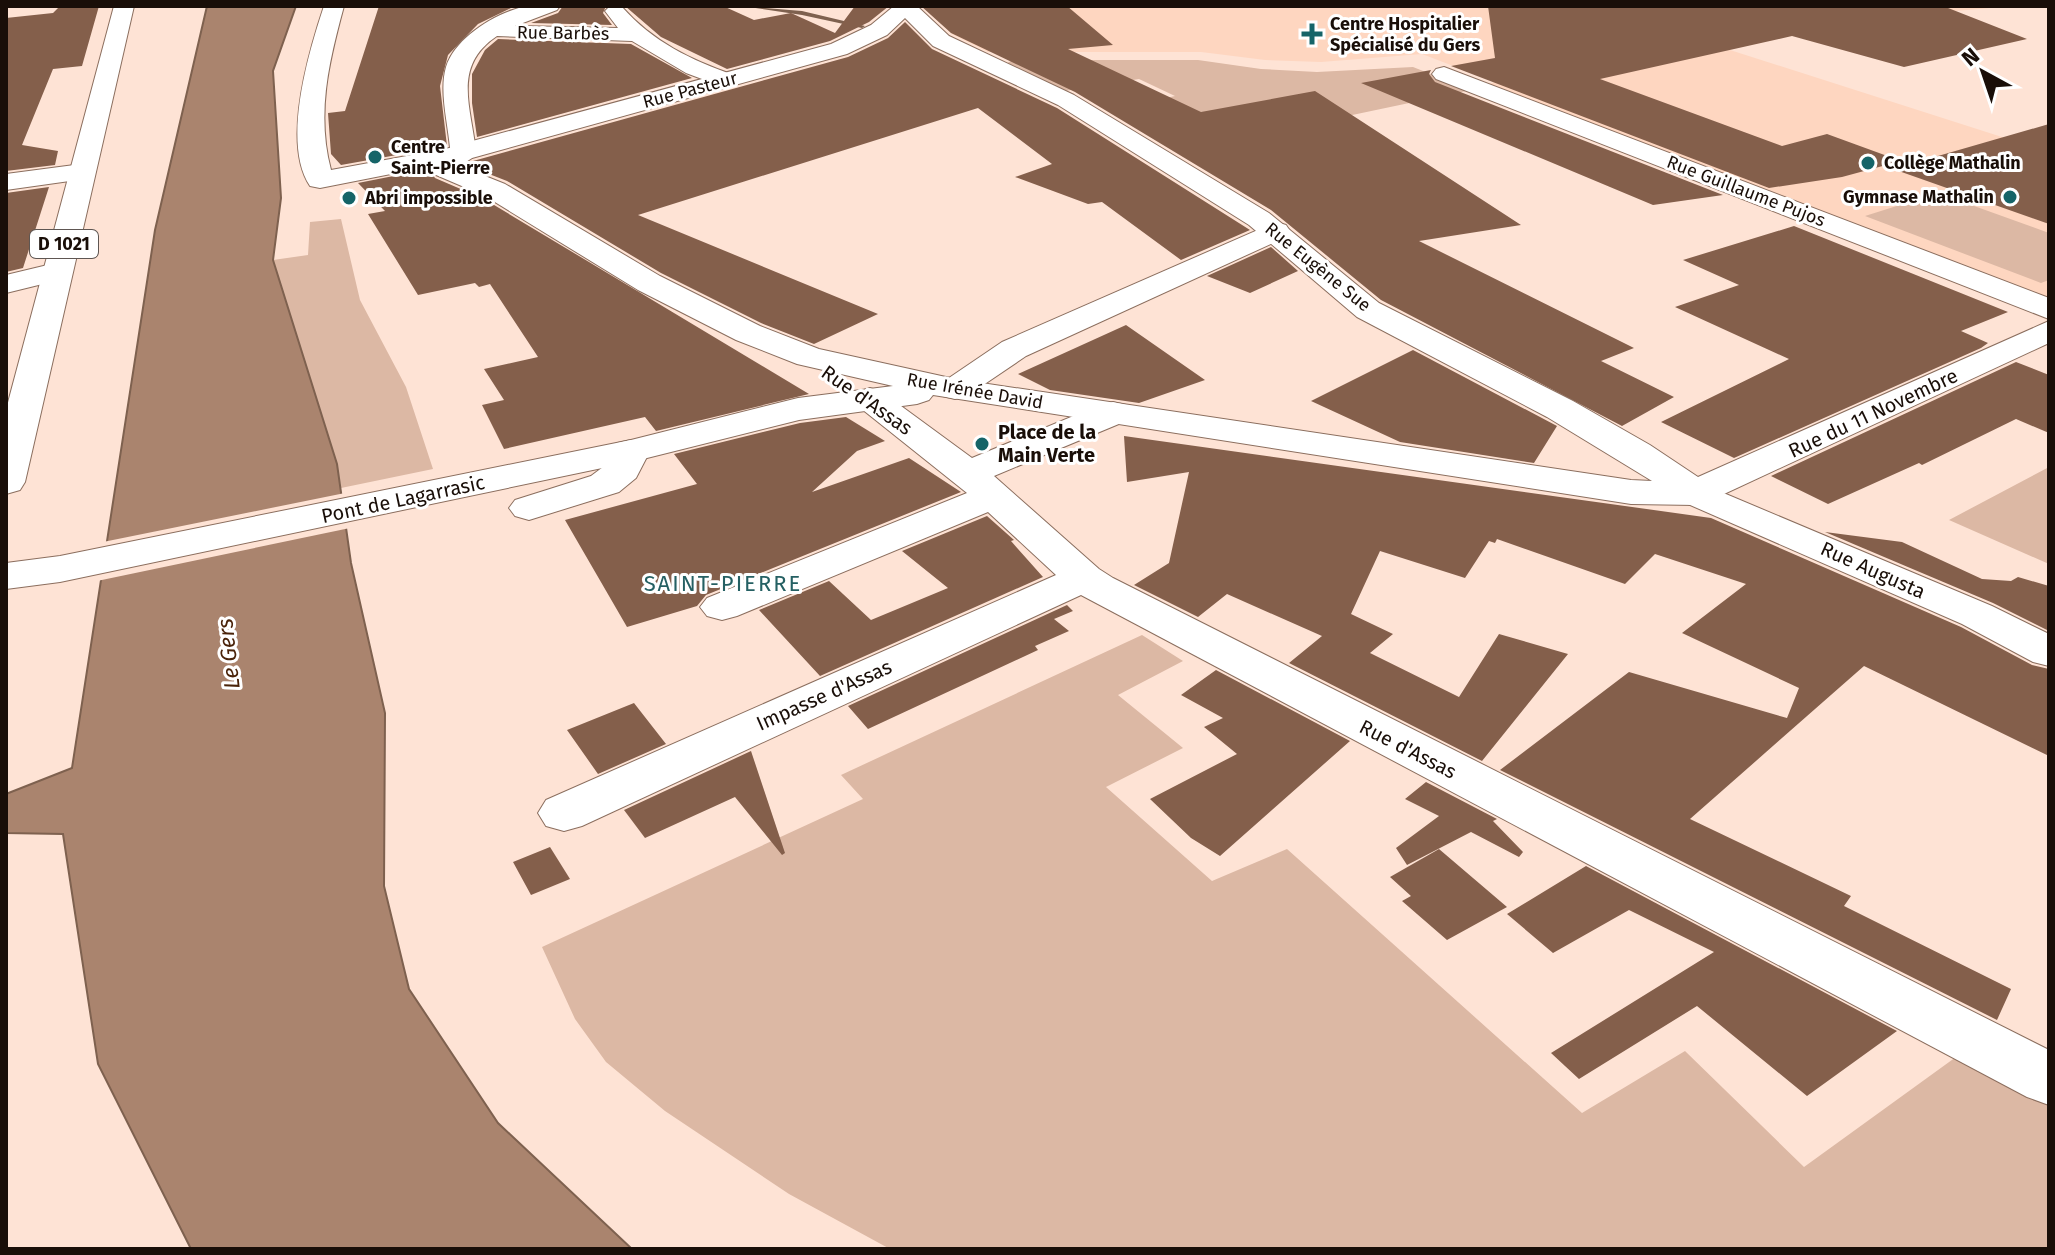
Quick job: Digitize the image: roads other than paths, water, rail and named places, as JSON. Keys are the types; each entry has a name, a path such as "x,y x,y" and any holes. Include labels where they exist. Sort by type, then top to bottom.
{"main road":[{"name":"D 1021","path":"6,482 124,6"},
{"name":"Rue Pasteur","path":"334,6 312,86 312,154 320,180 459,153 839,49 879,30 906,6"},
{"path":"612,6 634,35 655,50 726,80"},
{"name":"Rue Eugène Sue","path":"906,6 941,41"},
{"name":"Rue Barbès","path":"459,153 458,65 466,52 515,17 556,8"},
{"name":"Rue Barbès","path":"491,32 634,35"},
{"name":"Rue Eugène Sue","path":"839,49 903,36 941,41 1066,100 1276,231 1341,291 1368,310 1595,429 1637,453 1695,493"},
{"name":"Rue Guillaume Pujos","path":"1444,74 2049,309"},
{"name":"Rue Irénée David","path":"459,153 446,163 445,169 452,174 495,190 649,283 816,366 1574,485 1631,492 1695,493"},
{"path":"6,182 82,172"},
{"path":"955,389 1014,349 1276,231"},
{"path":"6,284 56,272"},
{"name":"Rue du 11 Novembre","path":"1695,493 2049,331"},
{"name":"Rue d'Assas","path":"816,366 870,399 981,485 1084,578 2049,1079"},
{"name":"Pont de Lagarrasic","path":"798,409 819,397 826,386 816,366"},
{"name":"Pont de Lagarrasic","path":"6,576 60,569 631,451 798,409 955,389"},
{"path":"722,607 981,485 1113,413"},
{"path":"1574,485 1589,472 1597,459 1599,444 1595,429"},
{"path":"529,508 605,484 623,470 631,451"},
{"name":"Rue Augusta","path":"1695,493 1977,615 2049,652"},
{"name":"Impasse d'Assas","path":"564,813 1084,578"}],"water":[{"name":"Le Gers","path":"207,6 296,6 273,71 281,198 273,260 337,464 351,563 385,713 384,886 409,989 498,1123 632,1249 191,1249 98,1064 63,834 6,833 6,794 72,768 155,230"}],"waterway":[{"path":"745,6 802,13 862,26"}],"place":[{"name":"Centre Hospitalier Spécialisé du Gers","path":"1312,34"},
{"name":"Centre Saint-Pierre","path":"375,157"},
{"name":"Collège Mathalin","path":"1868,163"},
{"name":"Gymnase Mathalin","path":"2010,197"},
{"name":"Abri impossible","path":"349,198"},
{"name":"Place de la Main Verte","path":"982,444"}],"district":[{"name":"SAINT-PIERRE","path":"723,583"}]}
